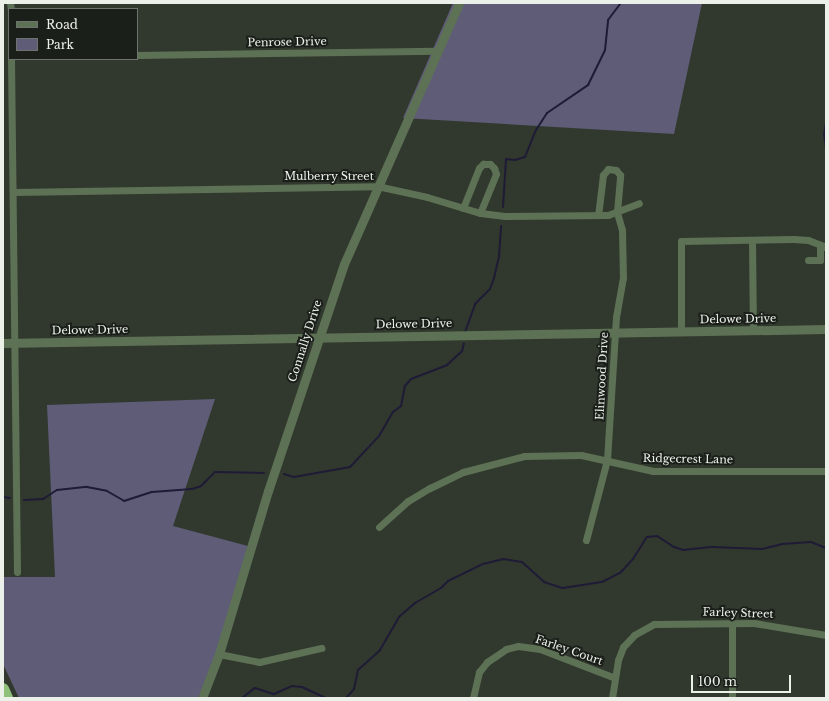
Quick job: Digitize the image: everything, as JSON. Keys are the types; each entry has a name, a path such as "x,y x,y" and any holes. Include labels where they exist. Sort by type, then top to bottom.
{"highway":[{"path":"3,689 8,698"}],"street":[{"name":"Connally Drive","path":"202,698 219,654 268,491 344,264 377,186 459,3"},
{"name":"Penrose Drive","path":"138,55 438,51"},
{"path":"11,60 16,343 17,572"},
{"path":"463,208 479,168 483,164 490,164 494,168 496,174 480,213"},
{"name":"Elinwood Drive","path":"586,540 607,460 615,333 624,267 622,230 617,212 620,175 612,168 603,175 598,214"},
{"name":"Mulberry Street","path":"14,192 377,186 480,213 505,216 598,214 617,212 639,203"},
{"path":"752,240 753,330"},
{"path":"681,332 681,241 808,240 826,247"},
{"path":"808,260 820,260 820,247 826,247"},
{"name":"Delowe Drive","path":"3,343 826,329"},
{"name":"Ridgecrest Lane","path":"379,527 408,501 430,488 494,462 553,454 607,460 653,471 826,471"},
{"name":"Farley Street","path":"696,623 773,625 826,635"},
{"name":"Farley Court","path":"612,698 615,678 623,647 634,635 654,624 696,623"},
{"path":"732,623 732,698"},
{"name":"Farley Court","path":"473,698 479,672 487,662 506,649 518,646 540,649 615,678"},
{"path":"219,654 259,662 321,648"}],"green space":[{"path":"453,3 702,3 674,134 403,118"},
{"path":"215,399 173,526 248,546 216,659 198,698 19,698 3,664 3,577 55,577 47,405"}],"shaded area":[{"path":"826,118 826,154 823,134"}],"waterway":[{"path":"503,207 506,159 515,160 525,157 536,130 547,113 588,85 605,50 608,20 621,3"},
{"path":"465,332 475,304 490,289 494,278 499,256 501,226"},
{"path":"284,474 294,477 350,467 379,436 393,412 401,406 405,386 411,379 447,365 462,351 464,343"},
{"path":"24,500 43,499 57,490 87,487 107,491 124,501 152,492 192,489 201,486 215,472 264,473"},
{"path":"3,497 10,498"},
{"path":"346,698 354,689 358,670 380,650 400,616 415,603 441,588 448,581 483,564 503,559 522,562 544,582 563,588 602,582 620,573 633,559 647,537 657,536 674,547 683,550 713,547 762,549 782,544 811,542 826,548"},
{"path":"242,698 255,688 274,694 292,686 302,687 326,698"}]}
